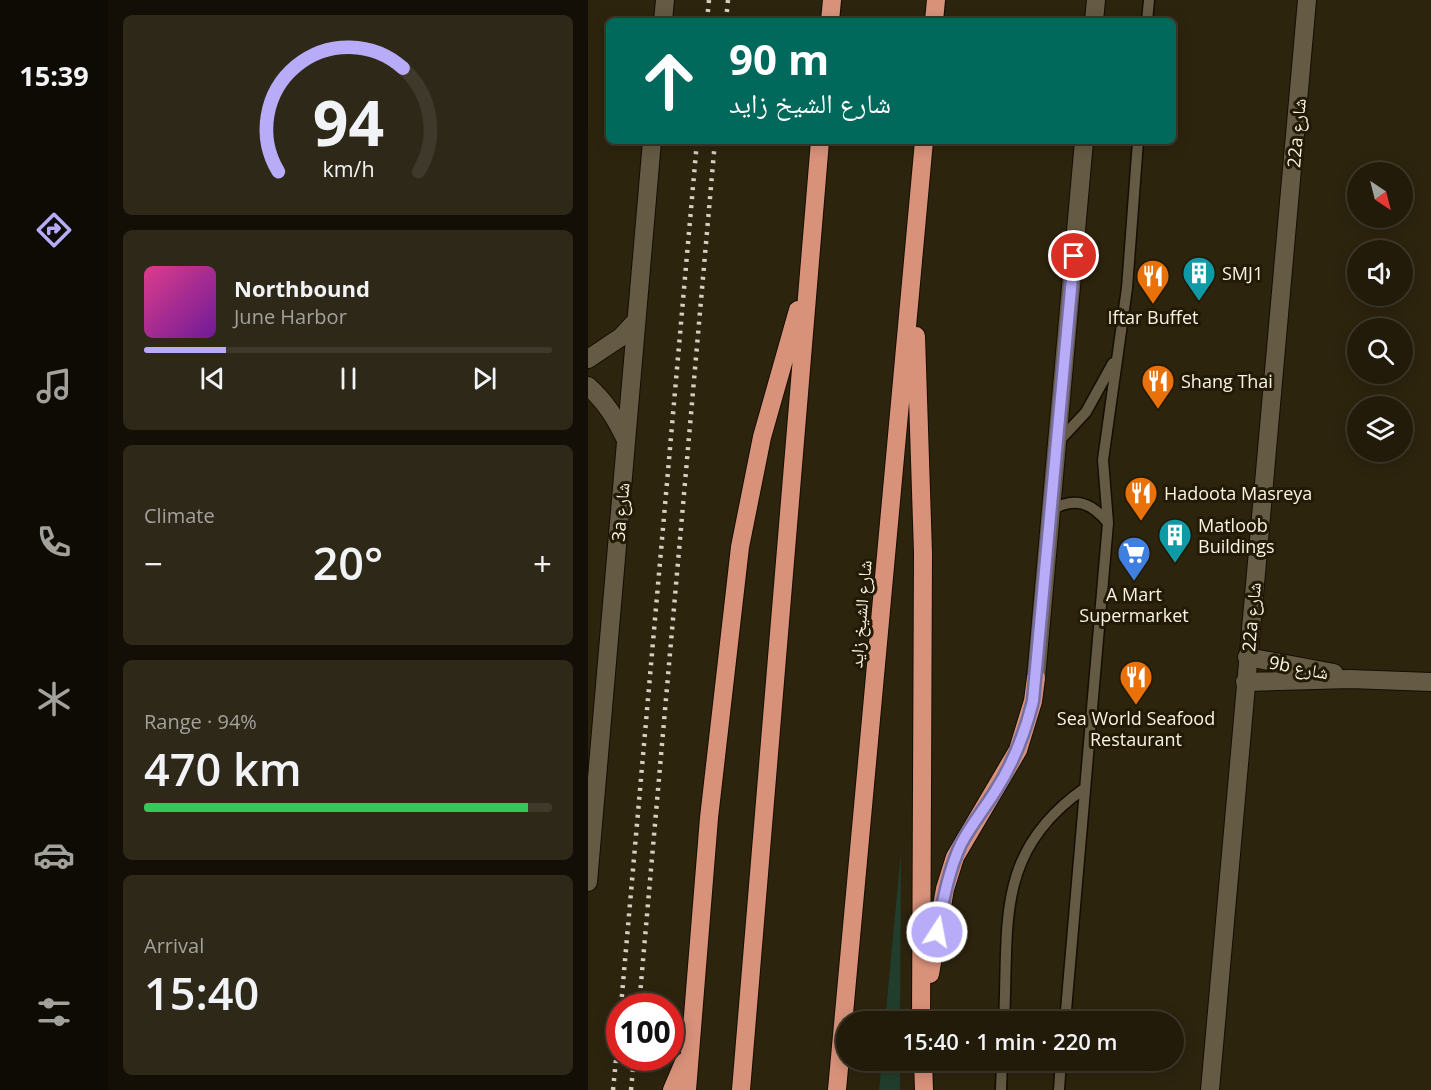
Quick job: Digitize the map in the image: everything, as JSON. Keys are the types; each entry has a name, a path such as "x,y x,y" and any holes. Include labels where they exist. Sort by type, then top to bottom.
{"highway":[{"path":"830,18 832,0"},
{"path":"934,18 936,0"},
{"path":"741,1090 820,144"},
{"name":"شارع الشيخ زايد","path":"837,1090 924,144"},
{"path":"687,1090 709,818 740,547 762,437 808,277"},
{"path":"912,284 918,376 923,554 921,1011"},
{"path":"923,1011 950,873 962,842 995,792 1018,750 1033,701 1036,678"},
{"path":"672,1090 691,1047"},
{"path":"923,1071 924,1090"}],"street":[{"path":"663,18 665,0"},
{"path":"1094,18 1096,0"},
{"name":"22a شارع","path":"1210,1090 1307,0"},
{"name":"3a شارع","path":"588,882 591,808 652,144"},
{"path":"1036,678 1059,441 1084,144"},
{"path":"588,359 621,337 636,321"},
{"path":"588,386 601,398 615,417 626,440"},
{"name":"9b شارع","path":"1247,657 1321,670 1350,679"},
{"name":"9b شارع","path":"1245,682 1350,679 1426,685"}],"lane":[{"path":"1148,18 1149,0"},
{"path":"1066,1011 1108,523 1103,460 1127,288 1138,144"},
{"path":"1059,441 1086,412 1117,355"},
{"path":"1052,510 1069,502 1088,504 1098,511 1108,523"},
{"path":"1005,1011 1014,880 1022,856 1035,834 1051,814 1085,788"},
{"path":"1001,1090 1002,1071"},
{"path":"1059,1090 1060,1071"}],"green space":[{"path":"901,853 900,1011 886,1011"},
{"path":"881,1071 900,1071 900,1090 879,1090"}],"railway":[{"path":"707,18 709,0"},
{"path":"726,18 728,0"},
{"path":"622,993 697,144"},
{"path":"640,993 715,144"},
{"path":"613,1090 615,1071"},
{"path":"631,1090 633,1071"}],"place":[{"name":"SMJ1","path":"1199,302"},
{"name":"Iftar Buffet","path":"1153,305"},
{"name":"Shang Thai","path":"1158,410"},
{"name":"Hadoota Masreya","path":"1141,522"},
{"name":"Matloob Buildings","path":"1175,564"},
{"name":"A Mart Supermarket","path":"1134,582"},
{"name":"Sea World Seafood Restaurant","path":"1136,706"}],"route":[{"path":"937,932 945,889 955,857 1018,750 1033,701 1059,441 1074,256"}]}
